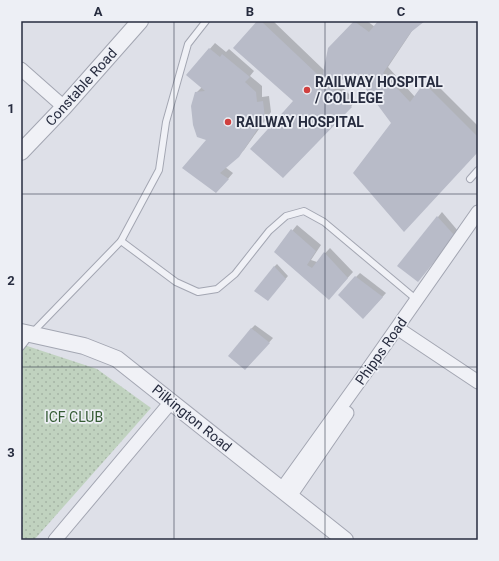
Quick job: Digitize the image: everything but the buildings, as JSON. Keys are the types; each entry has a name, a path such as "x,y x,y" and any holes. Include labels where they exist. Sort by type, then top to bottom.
{"street":[{"name":"Constable Road","path":"21,152 64,107 140,21"},
{"path":"21,69 64,107"},
{"name":"Phipps Road","path":"286,493 478,212"},
{"name":"Phipps Road","path":"286,493 478,227"},
{"path":"403,332 478,382"},
{"name":"Pilkington Road","path":"26,333 84,346 117,359 345,540"},
{"path":"55,540 171,402"}],"lane":[{"path":"21,347 26,333 121,241 159,170 166,122 188,44 206,21"},
{"path":"470,179 478,170"},
{"path":"121,241 181,284 198,292 217,289 235,274 270,231 286,216 304,211 324,222 417,300"}],"green space":[{"name":"ICF CLUB","path":"21,344 97,369 151,408 34,540 21,540"}],"place":[{"name":"RAILWAY HOSPITAL / COLLEGE","path":"307,90"},
{"name":"RAILWAY HOSPITAL","path":"228,122"}]}
